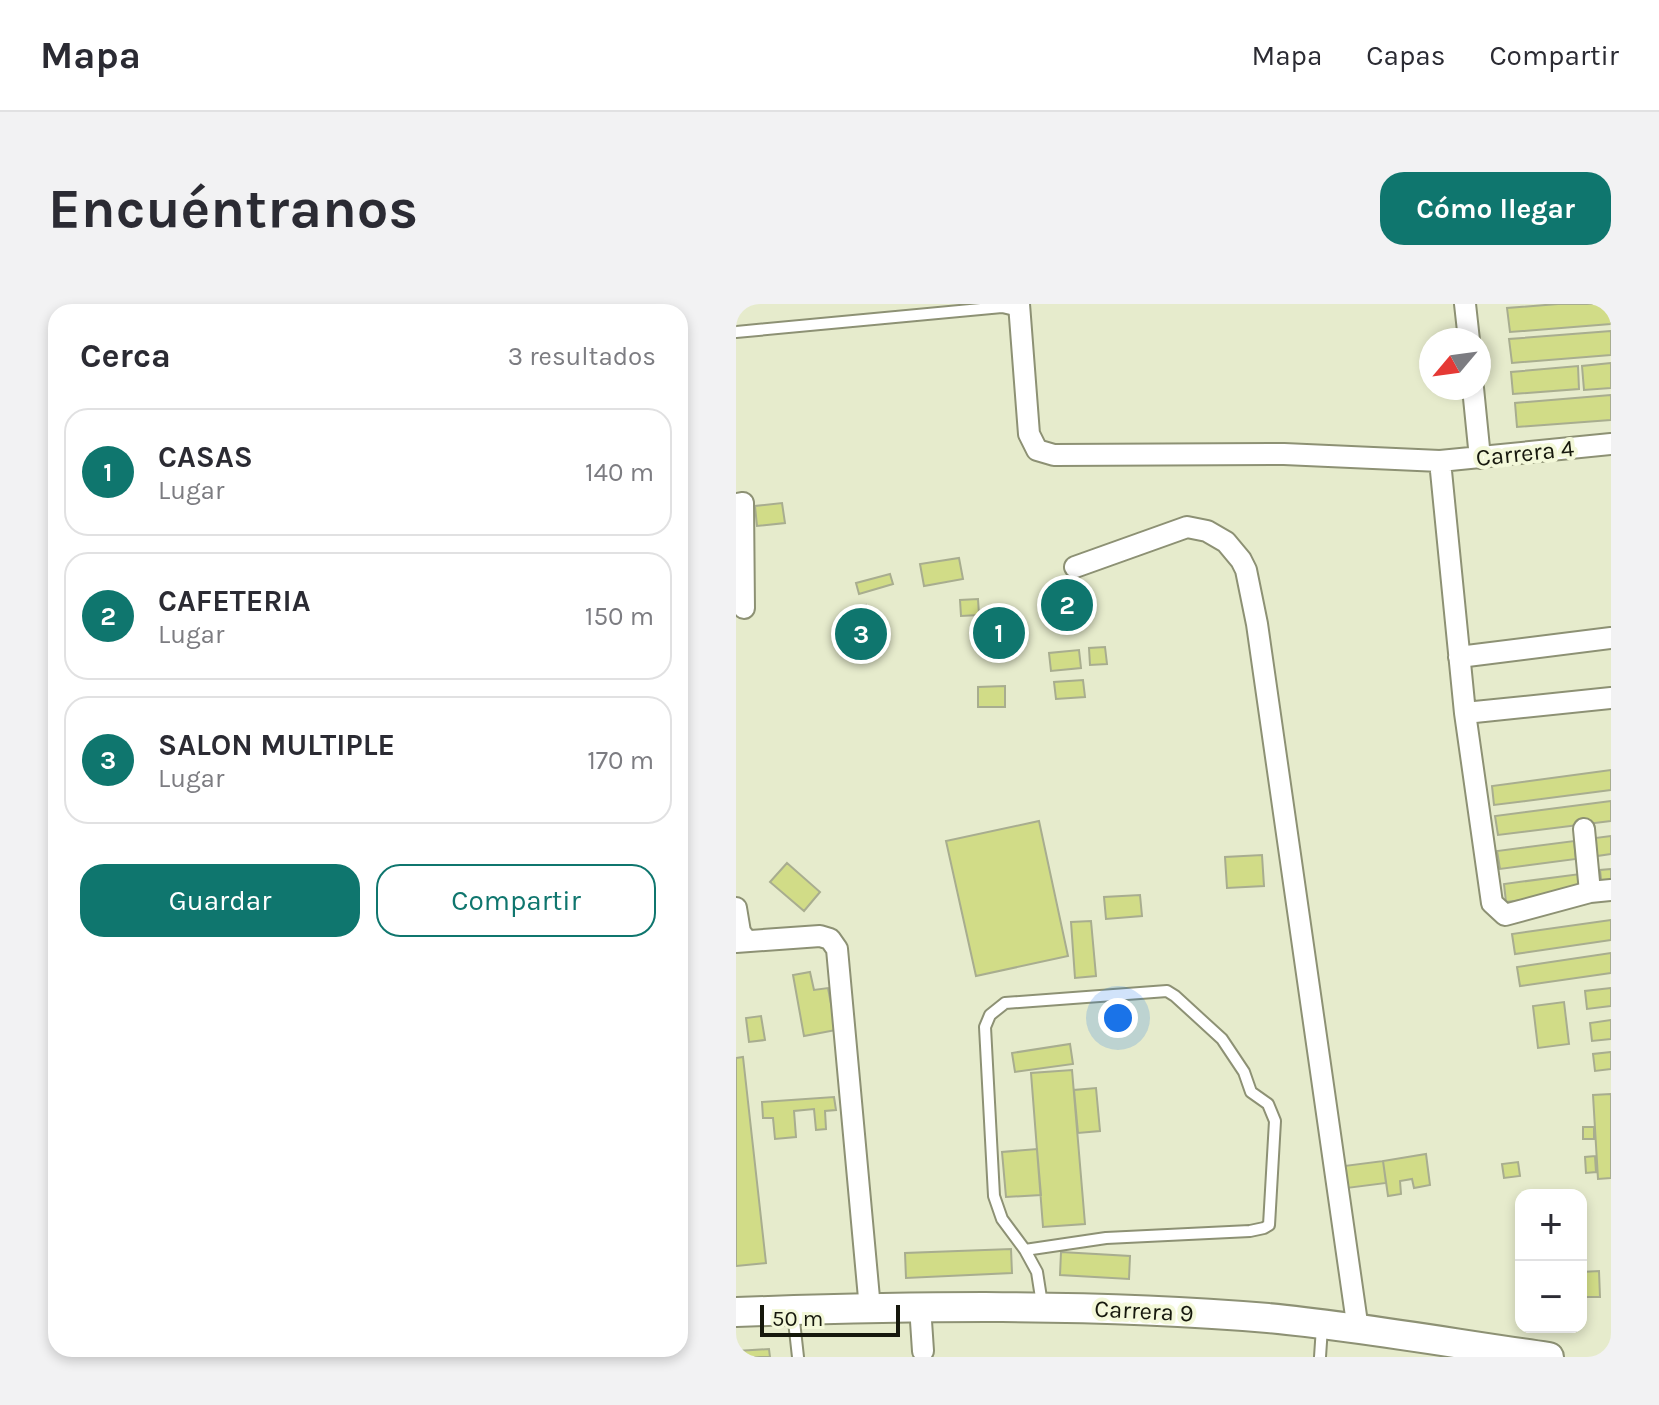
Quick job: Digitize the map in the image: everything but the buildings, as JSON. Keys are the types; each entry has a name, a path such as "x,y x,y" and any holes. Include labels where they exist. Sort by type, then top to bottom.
{"main road":[{"name":"Carrera 9","path":"736,1312 920,1306 1043,1306 1252,1317 1322,1324 1484,1352 1549,1357"}],"street":[{"path":"1465,304 1468,328"},
{"name":"Carrera 4","path":"1010,307 1029,434 1037,450 1054,455 1284,454 1440,461 1611,444"},
{"path":"1474,400 1480,458"},
{"path":"1440,461 1465,713 1492,903 1498,911 1505,915 1601,891 1584,829"},
{"path":"740,504 744,608"},
{"path":"1075,567 1187,527 1207,531 1226,542 1246,570 1257,624 1358,1330"},
{"path":"1459,657 1611,638"},
{"path":"1465,713 1611,698"},
{"path":"736,908 741,941 820,936 830,939 837,949 870,1309"},
{"path":"920,1306 923,1354"}],"lane":[{"path":"736,332 1010,307"},
{"path":"1025,1250 1106,1238 1250,1231 1269,1225 1275,1121 1268,1104 1251,1092 1244,1072 1222,1039 1167,991 1005,1003 990,1015 985,1027 994,1196 1002,1219 1037,1272 1043,1306"},
{"path":"793,1310 798,1357"},
{"path":"1320,1357 1322,1324"}],"place":[{"name":"CAFETERIA","path":"1067,605"},
{"name":"CASAS","path":"999,633"},
{"name":"SALON MULTIPLE","path":"861,634"}]}
